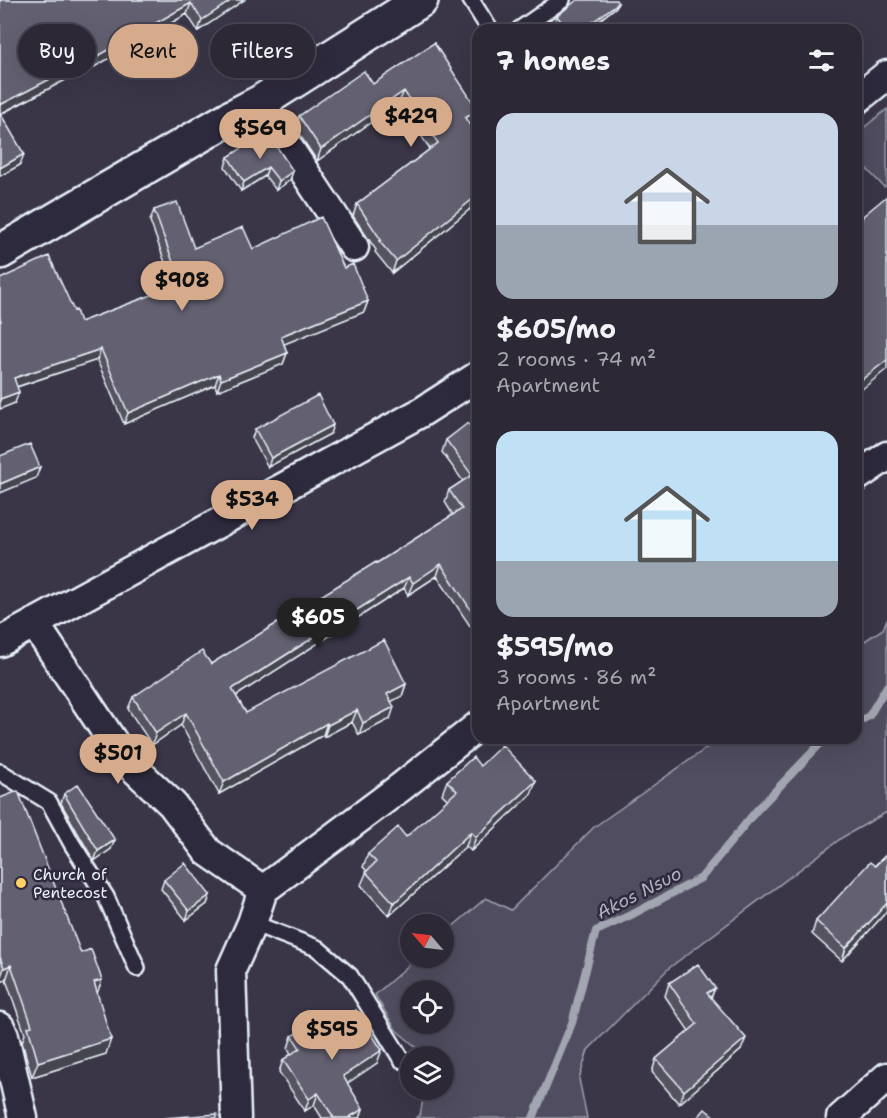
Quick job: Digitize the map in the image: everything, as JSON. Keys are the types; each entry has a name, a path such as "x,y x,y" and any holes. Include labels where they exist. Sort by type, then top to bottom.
{"street":[{"path":"0,252 259,103 421,0"},
{"path":"862,95 887,75"},
{"path":"259,103 354,247"},
{"path":"0,642 420,413 472,380"},
{"path":"862,473 887,456"},
{"path":"34,623 125,760 172,804 208,852 262,890"},
{"path":"236,1118 231,970 252,923 262,890 401,787 472,731"},
{"path":"0,1027 23,1118"},
{"path":"841,1118 887,1077"}],"lane":[{"path":"471,0 486,24"},
{"path":"528,24 562,0"},
{"path":"0,772 50,802 72,844 106,897 137,968"},
{"path":"252,923 317,948 350,976 400,1057"}],"shaded area":[{"path":"887,109 887,185 884,187 862,164 862,129"},
{"path":"887,619 887,812 843,837 669,968 588,1050 579,1079 587,1118 416,1118 420,1115 423,1100 454,1100 454,1046 415,1046 401,1034 454,1034 454,980 400,980 400,1033 375,995 406,968 454,968 454,925 486,898 511,910 594,827 712,744 862,744 862,643 883,629"}],"building":[{"path":"0,0 232,0 202,20 191,3 154,24 108,24 108,50 98,56 98,54 96,55 96,24 18,24 18,78 52,78 0,105"},
{"path":"577,0 616,0 618,3 590,24 563,24 557,16"},
{"path":"434,43 472,101 472,114 465,118 472,128 472,200 396,261 379,241 381,240 357,204 438,143 404,91 321,149 299,116 364,71 373,84"},
{"path":"0,113 24,154 0,168"},
{"path":"271,138 293,171 279,181 268,167 244,182 228,157 256,139 260,146"},
{"path":"887,196 887,360 862,379 862,219"},
{"path":"177,202 194,248 243,227 253,249 321,217 344,268 353,264 368,301 281,336 287,353 221,380 219,374 128,413 101,349 14,378 19,392 0,399 0,279 49,256 80,322 181,284 154,210"},
{"path":"318,395 333,425 271,458 255,429"},
{"path":"468,423 472,429 472,475 446,440"},
{"path":"30,444 40,467 0,484 0,456"},
{"path":"472,475 472,612 441,564 413,583 409,577 232,689 246,713 384,640 406,684 387,694 394,707 363,723 357,710 328,725 327,723 224,782 186,713 156,733 133,697 202,651 211,664 462,509 449,490"},
{"path":"502,745 536,781 476,837 471,832 394,903 366,872 376,862 368,854 398,827 406,837 457,791 447,781 473,757 480,766"},
{"path":"78,784 115,840 98,851 64,794"},
{"path":"18,791 81,953 91,949 102,980 94,982 111,1039 38,1062 28,1027 32,1026 11,965 4,968 0,957 0,798"},
{"path":"887,854 887,903 846,948 816,921 870,862 875,866"},
{"path":"185,863 210,895 189,911 164,880"},
{"path":"698,964 715,988 707,993 746,1038 684,1091 656,1059 697,1024 669,983"},
{"path":"356,1010 382,1050 343,1076 363,1109 348,1118 334,1118 318,1093 309,1099 283,1060 300,1048 292,1036 320,1018 328,1029"},
{"path":"705,1109 716,1118 697,1118"},
{"path":"217,1114 217,1118 164,1118"}],"waterway":[{"name":"Akos Nsuo","path":"862,720 869,716 887,686"},
{"name":"Akos Nsuo","path":"533,1118 572,1023 596,931 701,878 756,811 820,744"}],"place":[{"name":"Church of Pentecost","path":"21,883"}]}
